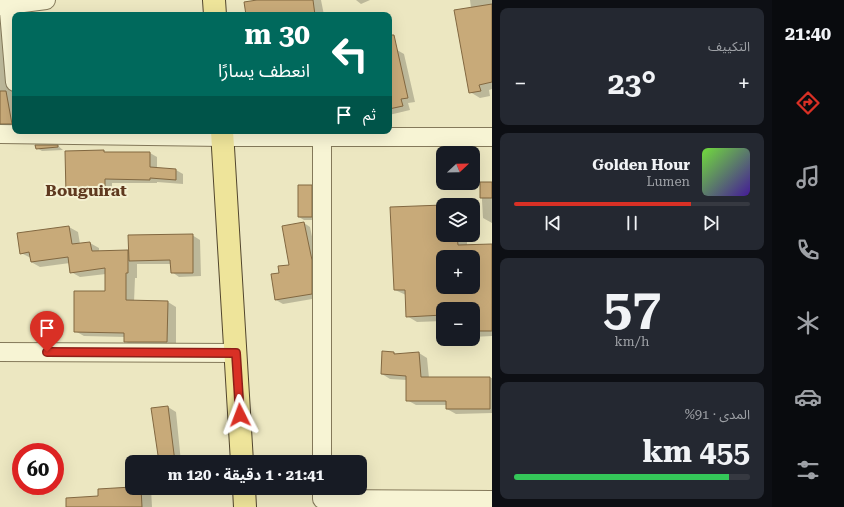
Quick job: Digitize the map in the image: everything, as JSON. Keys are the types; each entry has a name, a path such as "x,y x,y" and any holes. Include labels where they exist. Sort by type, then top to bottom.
{"main road":[{"path":"214,0 215,12"},
{"path":"222,134 242,455"},
{"path":"244,495 245,507"}],"street":[{"path":"12,56 6,4 46,0"},
{"path":"0,134 12,133"},
{"path":"222,134 322,137 492,137"},
{"path":"322,137 322,455"},
{"path":"0,352 236,353"},
{"path":"322,495 322,499 436,503 492,500"}],"building":[{"path":"257,0 313,0 315,12 246,12 244,2"},
{"path":"492,4 492,82 479,85 481,91 469,93 454,10"},
{"path":"392,35 394,35 408,98 401,99 403,106 392,108"},
{"path":"0,91 6,91 12,124 0,124"},
{"path":"35,145 58,145 58,147 36,149"},
{"path":"104,150 104,152 150,152 150,167 176,169 176,180 150,178 150,180 105,179 105,193 66,194 65,151"},
{"path":"480,182 492,182 492,198 480,198"},
{"path":"298,185 312,185 312,217 298,217"},
{"path":"436,205 436,242 458,242 458,245 492,244 492,331 480,331 480,302 436,302 436,315 406,317 405,290 394,290 390,207"},
{"path":"304,222 312,260 312,294 275,300 271,274 279,273 278,266 289,265 282,226"},
{"path":"69,226 72,244 90,242 92,251 128,250 126,300 168,301 167,342 124,342 124,333 74,332 74,291 105,291 105,268 70,273 68,257 31,262 29,252 20,254 17,233"},
{"path":"193,234 193,273 171,273 170,260 129,261 128,235"},
{"path":"382,351 394,352 394,354 419,352 421,377 490,377 490,409 446,409 446,401 406,401 406,376 381,374"},
{"path":"168,406 174,455 158,455 151,408"},
{"path":"125,487 125,495 141,495 142,507 66,507 66,498 98,496 98,489"}],"district":[{"name":"Bouguirat","path":"86,190"}],"route":[{"path":"47,352 236,353 240,415"}]}
